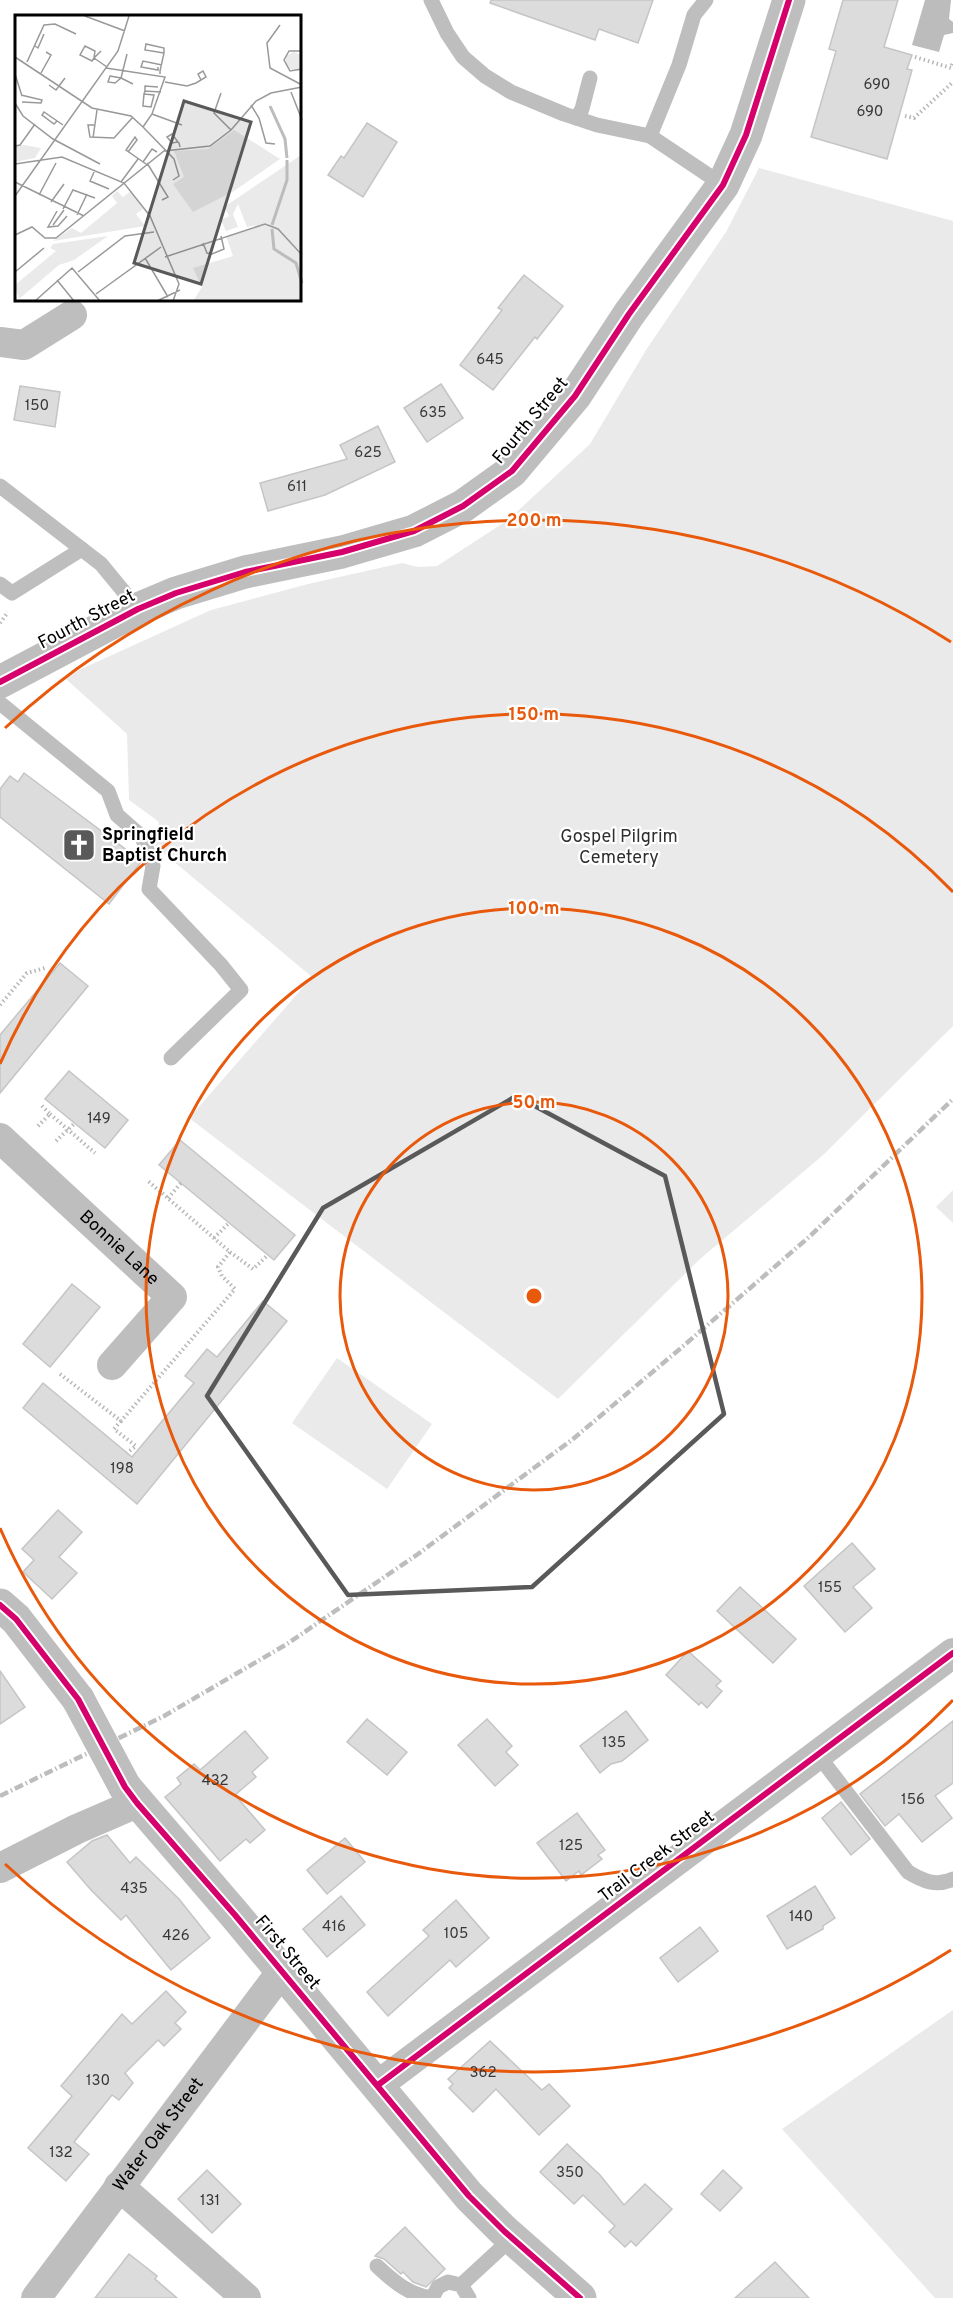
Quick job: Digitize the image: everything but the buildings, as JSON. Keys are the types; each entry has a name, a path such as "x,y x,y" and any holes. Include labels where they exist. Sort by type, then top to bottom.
{"street":[{"name":"Fourth Street","path":"0,682 138,609 176,593 219,580 342,552 414,531 463,506 512,471 574,396 629,314 723,185 746,135 784,2"},
{"path":"0,342 24,345 72,315"},
{"name":"Bonnie Lane","path":"0,1138 172,1297 112,1365"},
{"name":"First Street","path":"0,1605 16,1619 78,1699 131,1795 282,1971 469,2196 512,2238 580,2298"},
{"name":"Trail Creek Street","path":"378,2085 953,1653"},
{"path":"0,1868 77,1828 131,1795"},
{"name":"Water Oak Street","path":"36,2298 282,1971"},
{"path":"119,2186 246,2298"}],"lane":[{"path":"431,0 447,33 463,57 485,76 511,92 577,118 597,125 650,136 723,185"},
{"path":"650,136 679,65 694,15 706,0"},
{"path":"577,118 582,109 590,78"},
{"path":"0,486 101,564 138,609"},
{"path":"0,584 12,593 82,549"},
{"path":"0,703 108,791 117,815 142,837 153,866 148,889 241,990 171,1058"},
{"path":"818,1755 908,1872 925,1882 944,1883 953,1879"},
{"path":"378,2266 393,2281 409,2292 432,2298 434,2292 443,2284 454,2282 465,2292 512,2238"}],"path":[{"path":"915,57 951,68 953,62"},
{"path":"905,116 915,118 950,89 953,82"},
{"path":"0,1005 27,973 45,968"},
{"path":"40,1105 95,1153"},
{"path":"38,1126 51,1114"},
{"path":"57,1141 75,1123"},
{"path":"168,1198 181,1184"},
{"path":"214,1238 229,1223"},
{"path":"230,1252 253,1269 268,1255"},
{"path":"122,1421 114,1429 136,1446 127,1453"}],"highlighted area":[{"path":"516,1096 665,1176 724,1414 532,1587 348,1595 207,1396 323,1208"}],"green space":[{"name":"Gospel Pilgrim Cemetery","path":"759,168 953,221 953,1026 822,1156 700,1259 558,1399 189,1118 312,977 154,845 159,822 129,800 127,734 66,679 79,670 211,610 308,584 402,563 418,567 437,566 508,520 590,444 646,350 726,232"},
{"path":"953,1190 953,1223 936,1207"},
{"path":"337,1358 432,1424 387,1489 292,1423"},
{"path":"953,2010 953,2298 935,2298 782,2129"}],"shaded area":[{"path":"925,0 951,0 949,19 953,22 953,33 944,35 939,52 912,45"}],"railway":[{"path":"0,1796 164,1716 287,1644 418,1554 573,1439 681,1348 809,1237 953,1099"}],"cycle path":[{"path":"0,682 138,609 176,593 245,572 342,552 414,531 463,506 512,471 575,396 629,314 723,185 746,135 789,0"},
{"path":"0,1605 16,1619 78,1699 125,1787 137,1803 235,1915 469,2196 504,2231 580,2298"},
{"path":"378,2085 953,1653"}],"place":[{"name":"Springfield Baptist Church","path":"79,845"}]}
